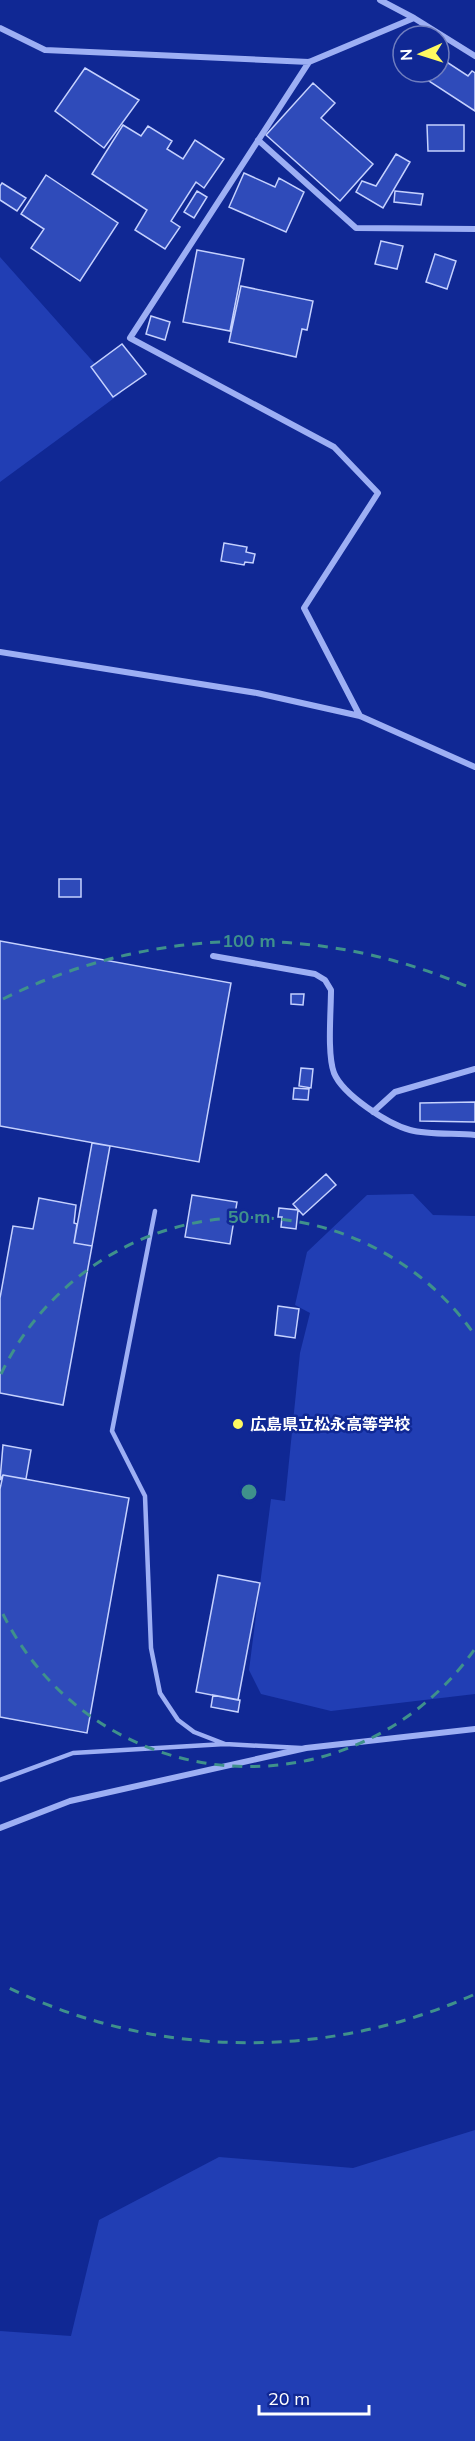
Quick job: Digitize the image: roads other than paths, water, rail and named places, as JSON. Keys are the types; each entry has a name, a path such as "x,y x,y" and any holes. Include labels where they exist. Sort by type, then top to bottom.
{"street":[{"path":"380,0 475,56"},
{"path":"0,28 45,50 309,62 414,18"},
{"path":"309,62 130,338 334,447 378,493 304,608 360,716"},
{"path":"258,141 356,228 475,229"},
{"path":"0,652 257,693 360,716 475,766"},
{"path":"213,956 315,974 325,980 331,990 332,1061 335,1074 345,1089 373,1112 410,1130 475,1135"},
{"path":"373,1112 395,1092 475,1069"},
{"path":"0,1828 70,1801 306,1748 475,1729"}],"lane":[{"path":"155,1210 112,1431 145,1496 151,1648 160,1693 178,1720 194,1732 225,1744"},
{"path":"0,1780 73,1753 225,1744 306,1748"}],"place":[{"name":"広島県立松永高等学校","path":"238,1424"}]}
